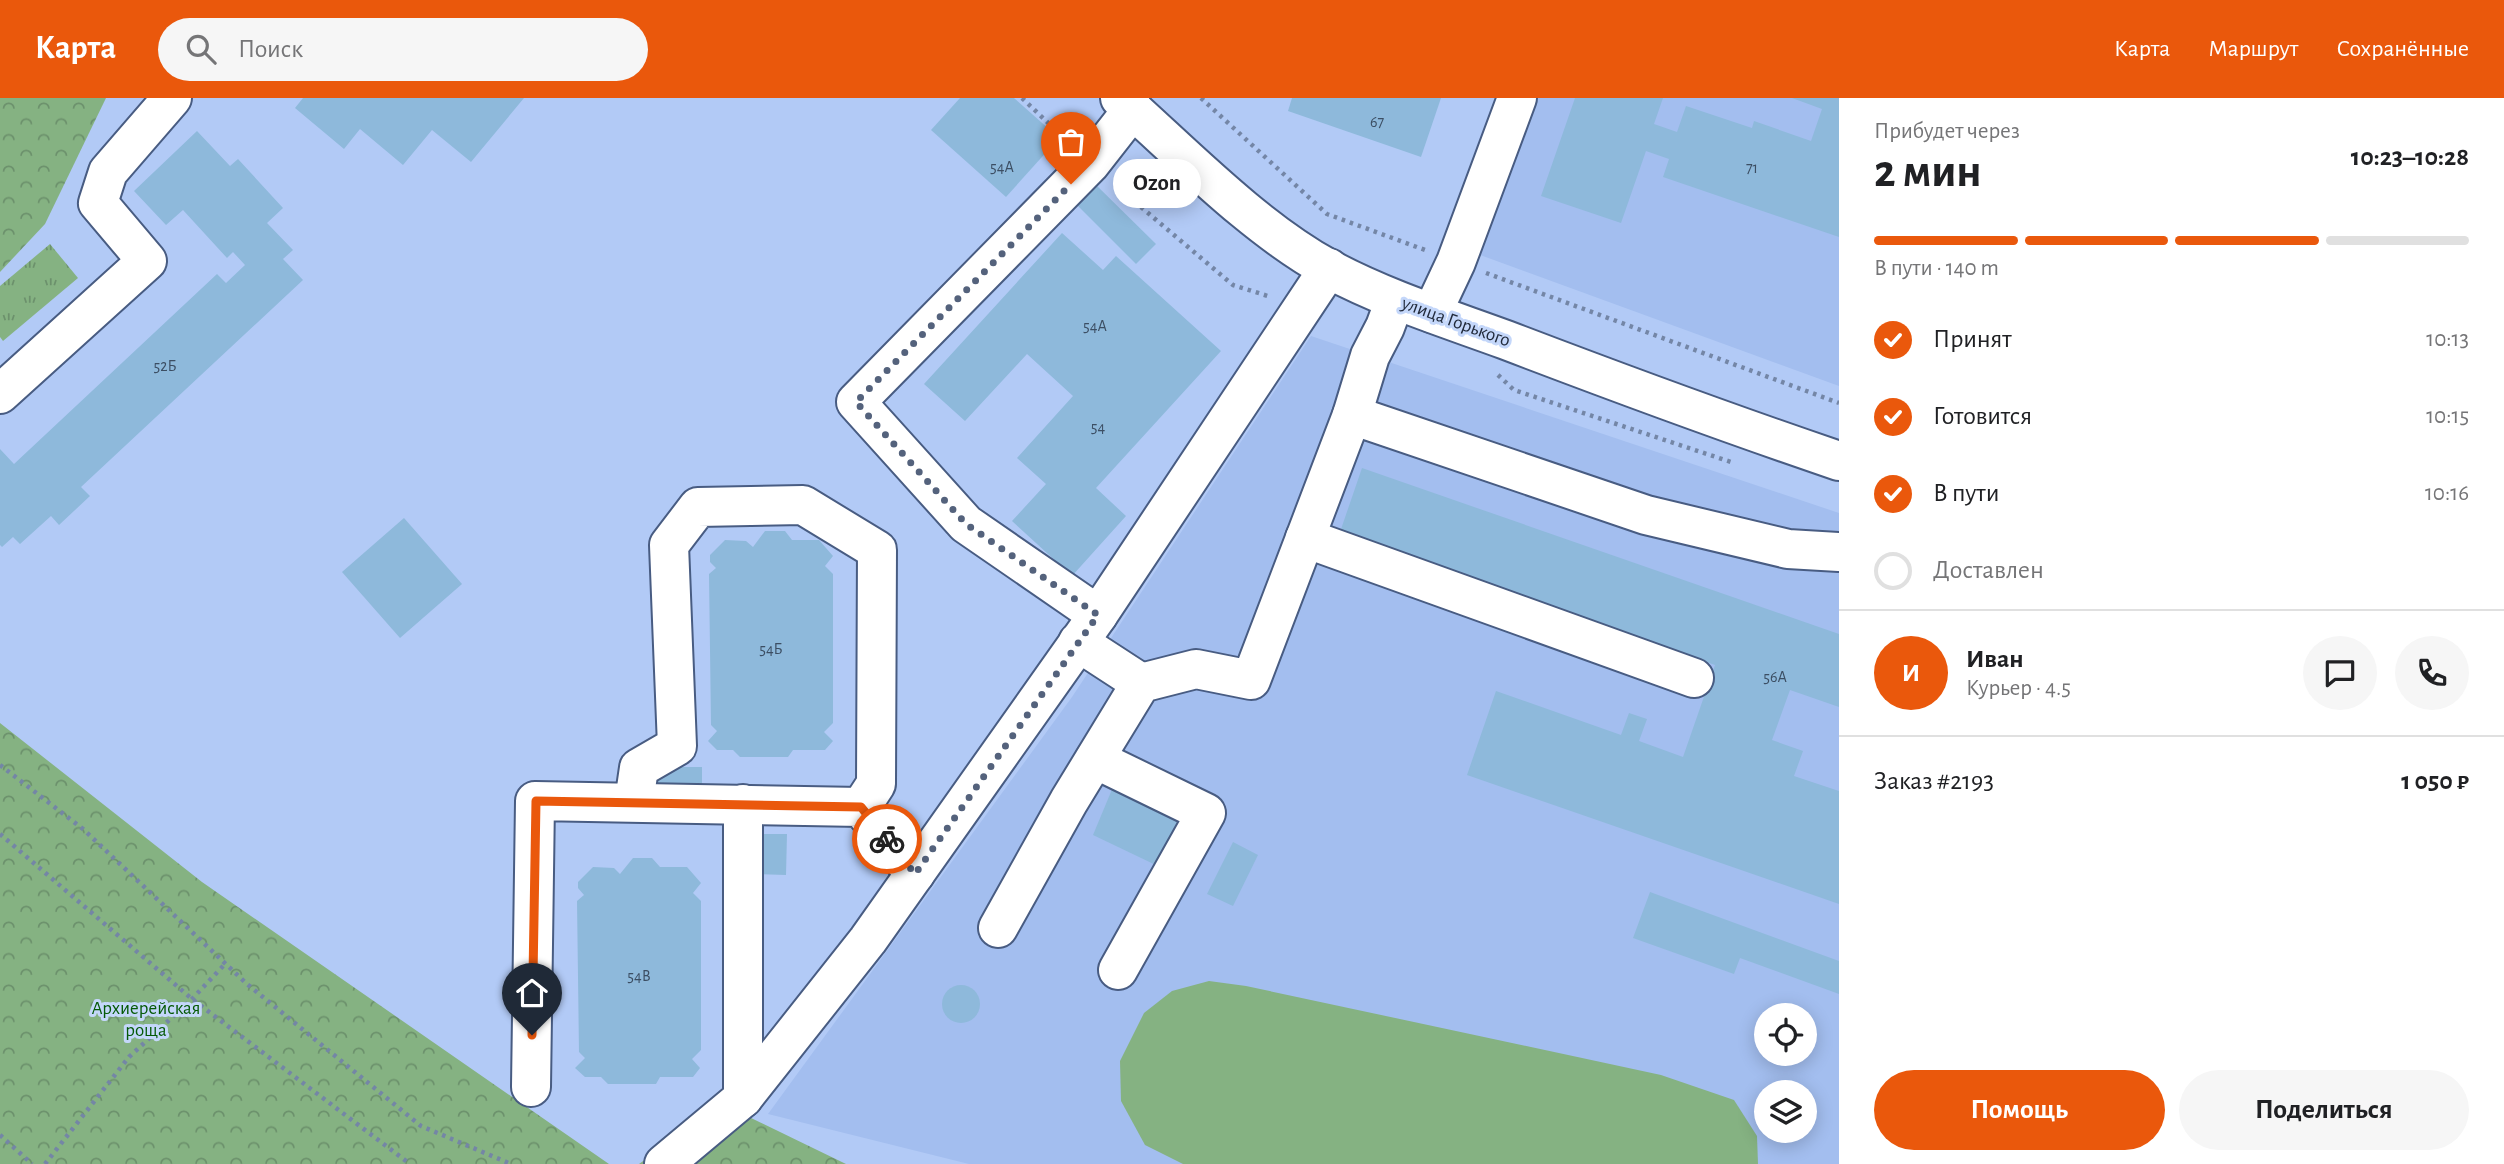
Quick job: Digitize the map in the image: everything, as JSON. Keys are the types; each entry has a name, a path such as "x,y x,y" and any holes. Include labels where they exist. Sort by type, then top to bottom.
{"street":[{"path":"0,394 147,261 98,203 108,172 173,98"},
{"path":"1433,313 1456,262 1517,98"},
{"path":"1127,104 1090,164 856,402 966,524 1088,629 1141,683"},
{"name":"улица Горького","path":"1127,104 1213,182 1269,228 1329,268 1395,300 1697,413 1839,461"},
{"path":"664,1164 743,1098 868,940 1088,629 1329,268"},
{"path":"998,928 1069,801 1141,683 1196,669 1251,680 1352,415 1370,356 1395,300"},
{"path":"1352,415 1646,514 1788,549 1839,552"},
{"path":"634,802 639,768 677,746 669,545 698,507 803,505 877,550 876,784 861,807"},
{"path":"1305,538 1694,678"},
{"path":"1095,759 1206,814 1118,970"},
{"path":"531,1087 536,801 861,807 915,874"},
{"path":"743,804 743,1098"}],"path":[{"path":"1201,98 1327,214 1839,403"},
{"path":"0,765 83,829 225,964 421,1126 511,1164"},
{"path":"0,834 192,999 410,1164"},
{"path":"45,1164 129,1057 192,999 225,964"},
{"path":"0,1135 32,1164"}],"shaded area":[{"path":"1530,98 1839,98 1839,386 1472,252"},
{"path":"1311,336 1839,513 1839,1164 969,1164 768,1114 1072,697"}],"green space":[{"path":"0,98 106,98 45,224 0,272"},
{"path":"50,244 78,278 3,341 0,337 0,286"},
{"name":"Архиерейская роща","path":"0,723 202,882 609,1164 0,1164"},
{"path":"1209,981 1246,986 1661,1075 1734,1100 1754,1131 1758,1164 1183,1164 1145,1145 1121,1101 1120,1061 1144,1013 1172,991"},
{"path":"722,1104 846,1164 639,1164"}],"building":[{"path":"303,98 524,98 471,162 432,130 403,165 360,129 344,149 295,108"},
{"path":"960,98 1014,98 1059,138 1006,197 931,130"},
{"path":"1292,98 1441,98 1421,157 1288,111"},
{"path":"1575,98 1663,98 1654,124 1677,132 1686,106 1752,128 1754,121 1811,141 1822,109 1792,98 1839,98 1839,237 1663,177 1669,159 1646,151 1621,223 1541,196"},
{"path":"197,131 230,166 238,159 283,208 267,223 293,250 283,259 303,280 81,487 90,496 59,525 51,516 20,544 13,537 2,547 0,449 14,464 217,274 226,283 245,265 233,252 227,258 183,210 166,225 134,191"},
{"path":"1092,181 1156,244 1136,264 1073,201"},
{"path":"1062,233 1103,270 1116,256 1221,351 1096,488 1126,516 1072,576 1012,521 1046,484 1017,458 1073,396 1027,354 965,421 924,384"},
{"path":"1362,468 1839,634 1839,707 1790,690 1772,740 1803,751 1794,776 1839,791 1839,904 1467,775 1496,691 1621,735 1629,713 1647,719 1639,741 1683,757 1715,665 1339,535"},
{"path":"404,518 462,584 400,638 342,572"},
{"path":"765,531 785,531 792,540 819,540 833,556 825,566 833,574 833,723 824,732 833,741 825,750 793,750 788,757 740,757 733,750 717,750 708,741 717,731 711,725 709,574 716,568 710,562 710,555 725,540 746,541 753,547"},
{"path":"656,767 702,767 702,793 656,793"},
{"path":"1113,787 1185,822 1162,868 1093,835"},
{"path":"758,834 787,834 786,875 758,874"},
{"path":"1233,842 1258,855 1233,906 1207,894"},
{"path":"633,858 652,858 660,867 687,867 701,883 693,893 701,901 701,1050 692,1059 700,1068 693,1077 660,1077 656,1084 608,1084 601,1077 585,1077 575,1068 585,1058 579,1052 577,901 584,895 578,888 578,882 593,867 614,868 620,874"},
{"path":"1650,892 1839,961 1839,994 1740,958 1734,974 1633,938"},
{"path":"961,985 974,991 980,1004 974,1017 961,1023 948,1017 942,1004 948,991"}],"way so far":[{"path":"887,839 915,874 1098,615 966,524 856,402 1071,184"}],"place":[{"name":"Ozon","path":"1071,184"}],"route":[{"path":"532,1035 536,801 861,807 887,839"}]}
